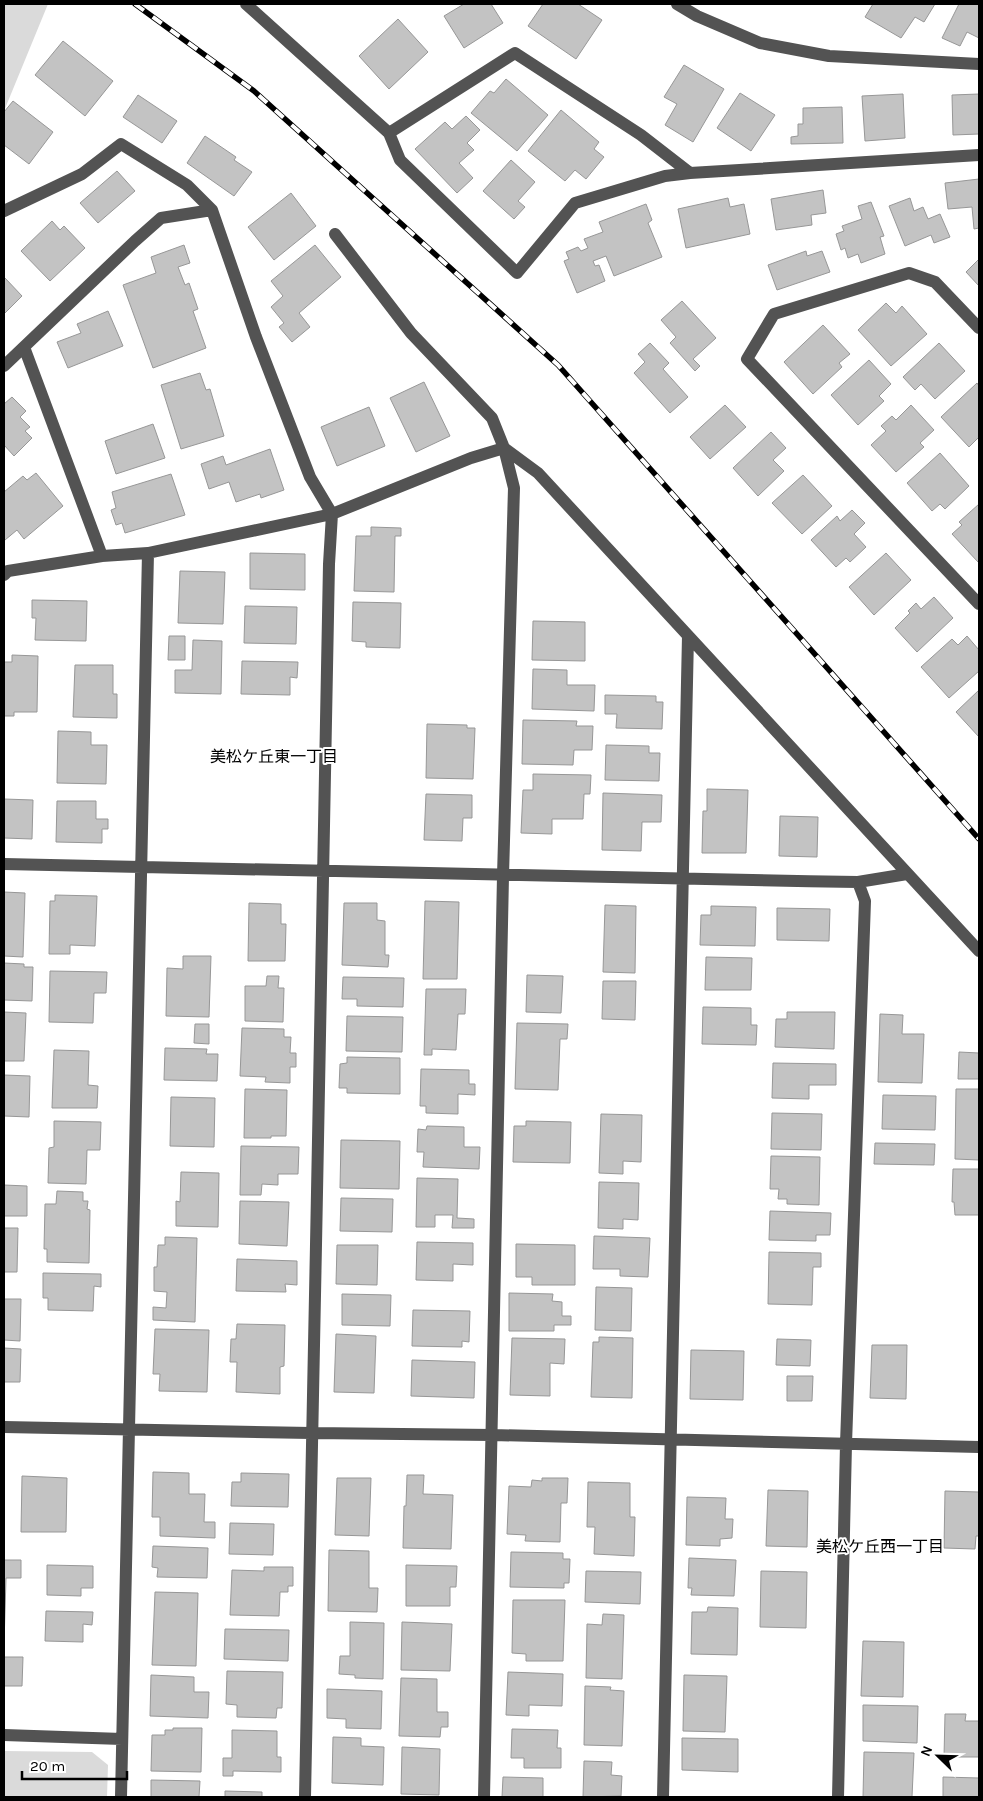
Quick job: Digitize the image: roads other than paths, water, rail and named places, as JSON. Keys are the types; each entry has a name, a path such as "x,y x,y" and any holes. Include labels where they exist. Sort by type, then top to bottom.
{"street":[{"path":"246,4 389,133 400,160 517,274 575,203 665,176 979,155"},
{"path":"677,4 697,16 760,43 829,56 979,64"},
{"path":"389,133 515,53 641,135 690,173"},
{"path":"4,211 82,174 121,144 187,185 212,210 256,337 310,477 332,514 329,564 325,871 311,1433 306,1797"},
{"path":"4,366 134,241 161,218 212,210"},
{"path":"335,234 411,333 492,418 504,448 514,488 503,876 493,1435 484,1797"},
{"path":"979,328 935,282 909,273 774,314 747,359 979,604"},
{"path":"24,347 102,556"},
{"path":"4,575 8,571 102,556 148,553 332,514 471,458 504,448"},
{"path":"504,448 538,473 979,951"},
{"path":"121,1797 148,553"},
{"path":"664,1797 688,636"},
{"path":"4,864 858,882 907,874"},
{"path":"838,1797 846,1444 865,901 858,882"},
{"path":"4,1427 493,1435 979,1447"},
{"path":"4,1735 122,1739"}],"railway":[{"path":"135,4 254,91 558,365 979,839"}],"district":[{"name":"美松ケ丘東一丁目","path":"274,756"},
{"name":"美松ケ丘西一丁目","path":"880,1546"}]}
